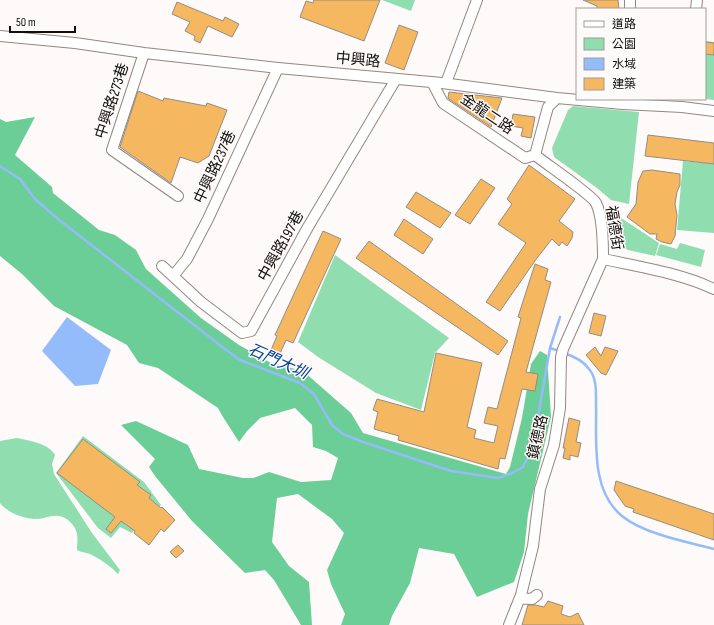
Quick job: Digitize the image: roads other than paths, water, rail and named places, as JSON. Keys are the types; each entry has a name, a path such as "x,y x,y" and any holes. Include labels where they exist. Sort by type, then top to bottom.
{"street":[{"name":"金龍二路","path":"446,83 478,0"},
{"name":"中興路","path":"0,36 278,68 446,83 576,99"},
{"name":"中興路273巷","path":"144,53 112,150 178,196"},
{"name":"中興路237巷","path":"173,276 187,259 208,219 278,68"},
{"name":"中興路197巷","path":"162,266 201,302 242,333 251,331 308,227 396,79"},
{"name":"金龍二路","path":"432,82 444,103 525,158 535,155"},
{"path":"535,155 548,107 557,98"},
{"name":"中興路","path":"590,100 682,103 714,111"},
{"name":"福德街","path":"535,155 588,195 596,203 600,220 603,259 671,274 714,289"},
{"name":"鎮德路","path":"510,625 520,598 533,546 540,489 554,445 560,408 562,353 603,259"},
{"path":"520,598 532,599 537,595"}],"water":[{"path":"67,317 111,350 98,384 75,386 42,351"}],"waterway":[{"name":"石門大圳","path":"0,166 20,179 35,199 58,219 240,360 300,383 314,394 332,425 343,434 451,471 498,478 523,467 528,457 535,434 550,348 560,317"},
{"path":"550,348 559,351"},
{"path":"564,353 584,363 592,373 595,381 597,464 605,493 612,505 622,516 642,528 666,537 714,549"}]}
